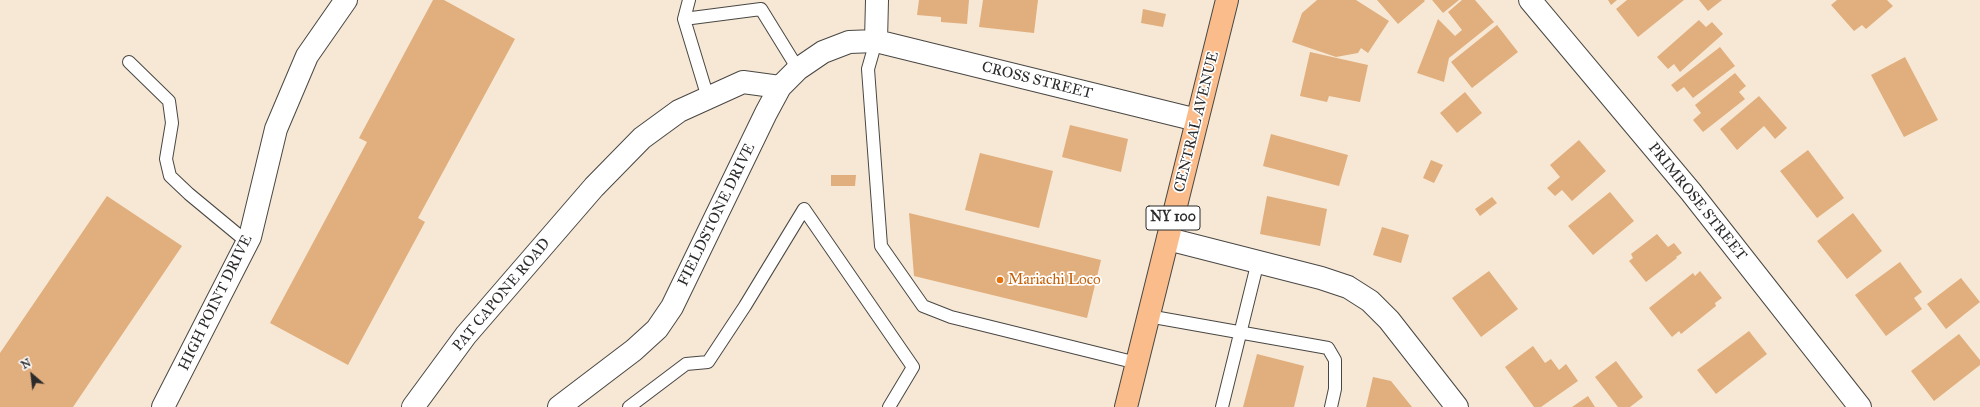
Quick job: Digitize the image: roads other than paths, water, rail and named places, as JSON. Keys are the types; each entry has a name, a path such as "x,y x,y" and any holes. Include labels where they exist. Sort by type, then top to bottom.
{"main road":[{"name":"CENTRAL AVENUE","path":"1126,407 1227,0"}],"street":[{"name":"HIGH POINT DRIVE","path":"163,407 250,237 276,129 307,56 346,0"},
{"path":"876,0 876,41"},
{"name":"PRIMROSE STREET","path":"1530,0 1691,192 1860,407"},
{"name":"FIELDSTONE DRIVE","path":"559,407 634,350 657,329 672,307 780,87 798,69 823,52 849,42 876,41"},
{"name":"CROSS STREET","path":"876,41 1197,120"},
{"name":"PAT CAPONE ROAD","path":"413,407 466,335 594,186 642,138 679,111 743,82 780,87"},
{"path":"1168,239 1258,261 1348,287 1370,301 1389,320 1457,407"}],"lane":[{"path":"689,0 684,19 708,98"},
{"path":"684,19 761,9 798,69"},
{"path":"876,41 868,69 880,246 923,306 951,317 1137,363"},
{"path":"129,62 169,101 172,123 166,159 170,176 188,194 247,242"},
{"path":"629,407 686,364 708,362 804,209 913,367 889,407"},
{"path":"1222,407 1258,261"},
{"path":"1148,316 1240,334 1328,348 1335,360 1335,390 1331,407"}],"place":[{"name":"Mariachi Loco","path":"1000,280"}]}
